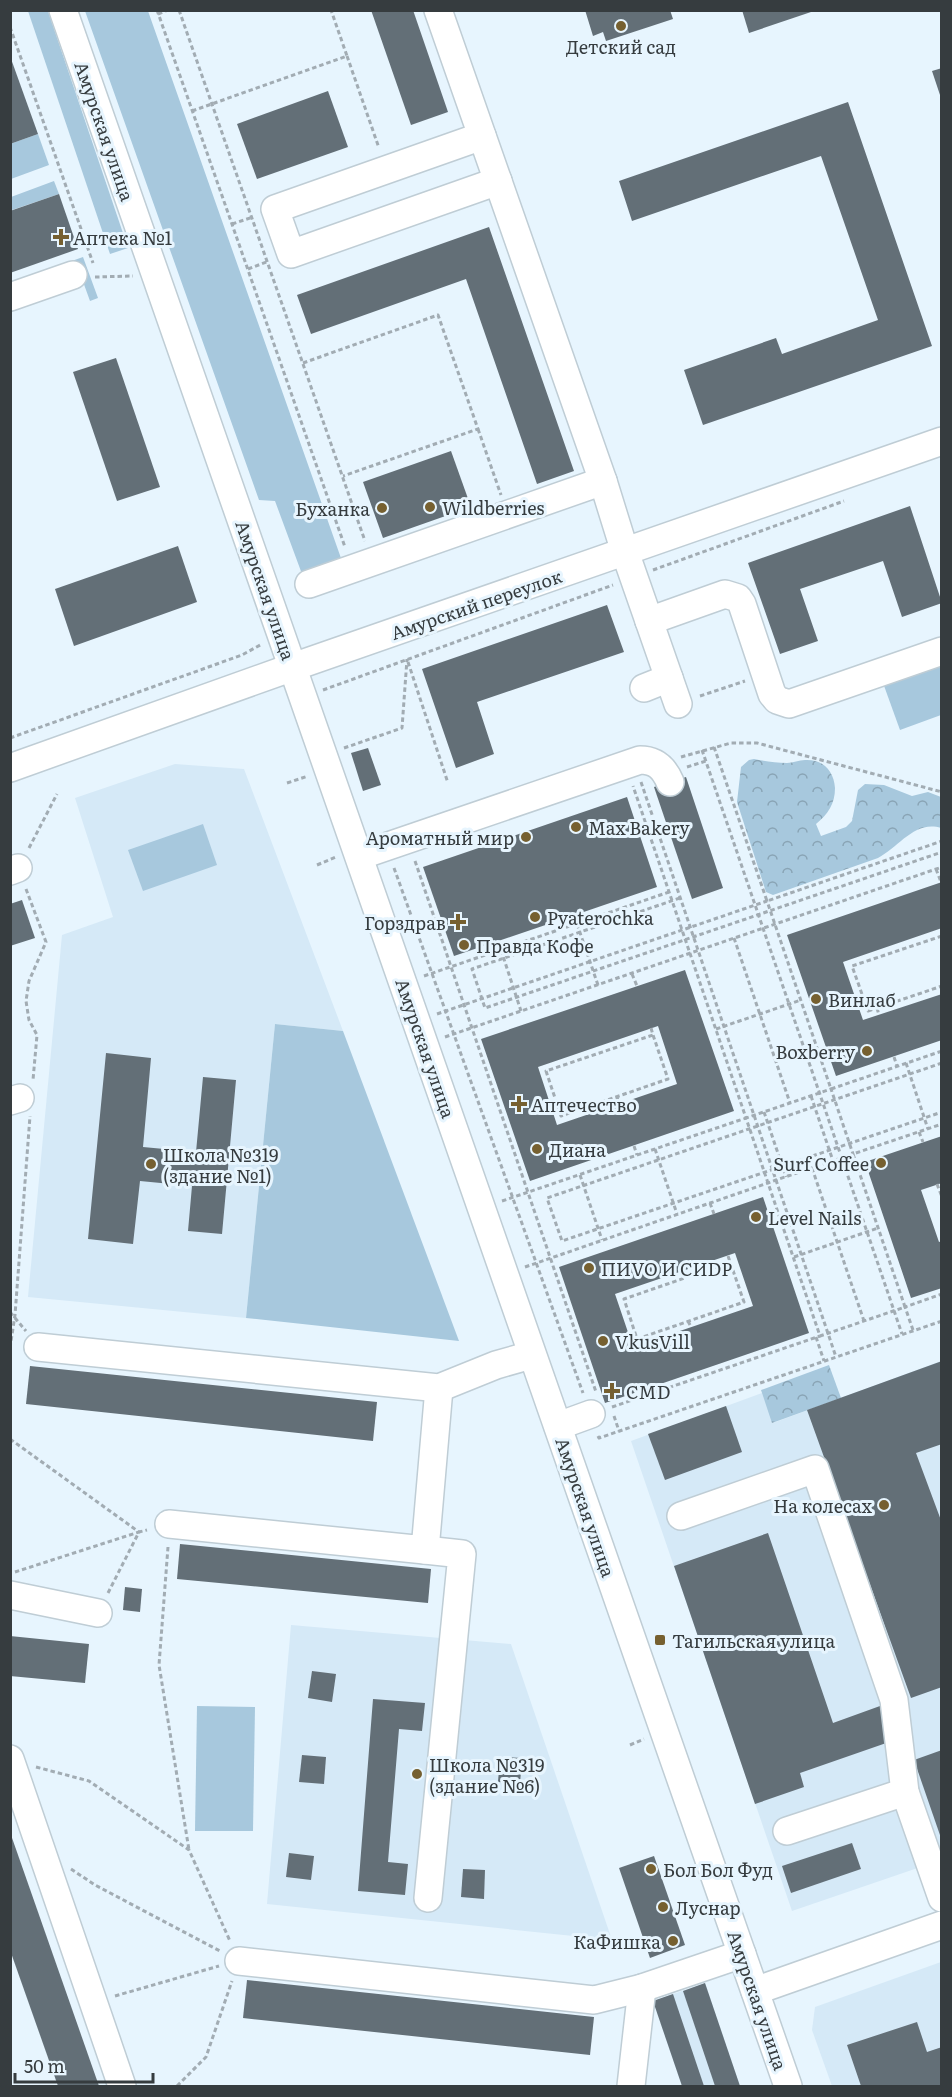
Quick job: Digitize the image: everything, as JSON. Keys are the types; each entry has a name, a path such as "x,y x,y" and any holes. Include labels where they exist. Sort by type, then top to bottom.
{"street":[{"name":"Амурская улица","path":"63,10 788,2086"},
{"path":"438,10 603,481 678,704"},
{"path":"482,136 275,209 291,254 498,180"},
{"path":"10,297 86,276"},
{"name":"Амурский переулок","path":"10,768 942,441"},
{"path":"309,584 363,566 456,523 508,515 603,481"},
{"path":"649,621 725,594 738,598 772,694 777,700 789,704 942,651"},
{"path":"644,688 669,678"},
{"path":"359,856 399,850 649,774"},
{"path":"38,1347 440,1388 496,1365 531,1355"},
{"path":"425,1550 440,1388"},
{"path":"558,1426 591,1414"},
{"path":"681,1516 815,1469 894,1700 905,1792 942,1898"},
{"path":"169,1524 462,1554 428,1898"},
{"path":"10,1595 98,1613"},
{"path":"20,1762 42,1850 122,2086"},
{"path":"787,1831 905,1792"},
{"path":"755,1991 942,1925"},
{"path":"239,1961 594,2000 642,1988 742,1954"},
{"path":"631,2086 642,1988"}],"path":[{"path":"168,10 158,12 192,111 363,566"},
{"path":"179,10 343,476 363,566"},
{"path":"331,10 387,170"},
{"path":"10,27 86,276 141,276"},
{"path":"192,111 347,56"},
{"path":"303,363 438,315 508,515"},
{"path":"343,476 478,429"},
{"path":"10,738 242,656 262,644"},
{"path":"342,748 402,728 407,659 448,783"},
{"path":"678,704 741,682"},
{"path":"649,774 702,750 746,742 767,744 942,792"},
{"path":"714,747 913,1330"},
{"path":"702,750 902,1334"},
{"path":"649,774 669,892 794,1257 824,1361"},
{"path":"649,774 680,898 836,1357"},
{"path":"10,1348 15,1315 23,1100 37,1035 29,1020 26,1001 29,981 46,942 14,869 57,794"},
{"path":"435,1015 942,841"},
{"path":"399,850 451,967 464,1005 602,1411 591,1414"},
{"path":"399,850 432,974 599,1438 942,1320"},
{"path":"680,898 472,969 485,1008 942,852"},
{"path":"443,1038 942,867"},
{"path":"936,869 941,882"},
{"path":"422,977 669,892"},
{"path":"577,924 598,985"},
{"path":"942,936 852,966 868,1011 942,986"},
{"path":"734,938 790,1103"},
{"path":"501,950 521,1011"},
{"path":"632,973 637,986"},
{"path":"716,1029 801,1000"},
{"path":"877,1008 879,1015"},
{"path":"651,1028 668,1079 561,1116 546,1071 653,1035"},
{"path":"501,1202 942,1051"},
{"path":"894,1057 897,1066"},
{"path":"906,1063 928,1129"},
{"path":"942,1063 547,1198 562,1241 942,1112"},
{"path":"811,1096 833,1161"},
{"path":"617,1097 619,1104"},
{"path":"764,1112 786,1177"},
{"path":"523,1267 942,1124"},
{"path":"919,1132 923,1142"},
{"path":"633,1146 637,1155"},
{"path":"655,1149 677,1214"},
{"path":"812,1168 864,1321"},
{"path":"580,1175 602,1240"},
{"path":"937,1184 942,1197"},
{"path":"710,1203 714,1214"},
{"path":"794,1257 878,1228"},
{"path":"728,1256 731,1262 744,1302 637,1339 624,1299 731,1262"},
{"path":"619,1431 611,1407 942,1294"},
{"path":"688,1321 691,1327"},
{"path":"705,1369 706,1375"},
{"path":"10,1439 139,1532"},
{"path":"10,1573 169,1524 159,1665 189,1850 239,1961 206,2057 177,2086"},
{"path":"98,1613 139,1532"},
{"path":"20,1762 89,1780 189,1850"},
{"path":"42,1850 95,1885 239,1961"},
{"path":"93,2002 239,1961"}],"shaded area":[{"name":"Школа №319 (здание №1)","path":"175,764 244,769 343,1031 275,1024 246,1318 28,1297 62,935 113,917 75,798"},
{"path":"941,1361 941,1860 792,1911 631,1441 762,1393 773,1423"},
{"name":"Школа №319 (здание №6)","path":"291,1625 511,1644 612,1940 267,1904"},
{"path":"941,1962 941,2086 832,2086 812,2030 815,2007"},
{"path":"705,1983 740,2086 682,2086 653,2001"}],"green space":[{"path":"28,11 48,11 128,248 110,254"},
{"path":"85,11 148,11 342,561 302,574 275,501 259,500"},
{"path":"38,134 49,165 11,179 10,144"},
{"path":"54,181 59,194 12,210 11,197"},
{"path":"83,257 98,298 90,301 77,265 53,273 52,268"},
{"path":"941,663 941,715 900,730 883,683"},
{"path":"754,759 787,763 811,760 822,764 830,771 835,794 830,808 816,824 821,836 846,827 852,821 858,790 865,784 884,785 912,796 928,792 941,797 941,828 923,828 915,831 878,858 773,895 766,892 737,802 741,767"},
{"path":"203,824 217,865 143,891 128,850"},
{"path":"275,1024 343,1031 459,1341 246,1318"},
{"path":"829,1365 841,1398 772,1423 761,1390"},
{"path":"197,1706 255,1707 253,1831 195,1831"}],"building":[{"path":"371,10 413,10 448,112 411,125"},
{"name":"Детский сад","path":"585,10 670,10 673,19 606,41 603,32 593,36"},
{"path":"742,10 814,10 814,11 749,33"},
{"path":"10,56 38,134 10,144"},
{"path":"942,68 942,98 941,98 932,71"},
{"path":"328,91 348,147 257,179 237,124"},
{"path":"848,102 932,346 703,425 684,370 776,338 782,354 878,320 821,156 632,221 619,181"},
{"path":"59,194 78,249 10,273 10,211"},
{"path":"489,227 574,471 537,484 466,279 311,334 297,295"},
{"path":"116,358 160,487 117,501 73,372"},
{"path":"451,451 471,507 383,538 363,482"},
{"path":"910,506 942,603 902,617 883,561 800,589 818,641 780,654 748,563"},
{"path":"178,546 197,602 74,646 55,589"},
{"path":"607,605 624,652 477,702 494,754 456,768 422,669"},
{"path":"368,748 381,785 363,791 351,753"},
{"path":"686,777 723,888 692,899 654,787"},
{"path":"627,797 657,887 454,956 423,867"},
{"path":"942,882 942,928 843,962 863,1020 942,994 942,1040 836,1076 787,935"},
{"path":"22,900 35,938 10,946 10,904"},
{"path":"685,970 734,1111 530,1181 481,1039","holes":["658,1026 677,1084 557,1125 538,1067"]},
{"path":"106,1053 151,1058 143,1147 196,1152 203,1077 236,1080 222,1234 188,1231 192,1186 140,1181 133,1244 88,1239"},
{"path":"942,1136 942,1183 921,1190 939,1242 942,1241 942,1288 911,1298 865,1162"},
{"path":"763,1197 809,1333 605,1403 559,1267","holes":["735,1253 753,1306 633,1347 615,1294"]},
{"path":"942,1361 942,1444 916,1453 942,1523 942,1687 911,1698 807,1410"},
{"path":"30,1366 377,1402 373,1441 26,1404"},
{"path":"726,1406 742,1452 665,1480 648,1434"},
{"path":"768,1533 833,1723 880,1706 892,1741 800,1773 804,1787 755,1804 674,1566"},
{"path":"180,1544 431,1569 428,1603 177,1579"},
{"path":"125,1587 142,1589 140,1612 123,1610"},
{"path":"10,1636 89,1644 85,1683 10,1676"},
{"path":"312,1671 336,1674 332,1702 308,1698"},
{"path":"373,1699 425,1703 422,1731 399,1729 388,1862 408,1864 405,1895 358,1891"},
{"path":"942,1750 942,1838 941,1838 914,1760"},
{"path":"302,1755 326,1757 324,1784 299,1782"},
{"path":"500,1757 522,1758 520,1784 498,1782"},
{"path":"11,1835 99,2086 58,2086 10,1950"},
{"path":"852,1843 861,1869 791,1893 782,1866"},
{"path":"289,1853 314,1856 311,1880 286,1877"},
{"path":"654,1856 685,1945 650,1958 619,1868"},
{"path":"463,1869 485,1870 484,1899 461,1897"},
{"path":"247,1980 594,2017 590,2055 243,2018"},
{"path":"705,1983 740,2086 715,2086 683,1991"},
{"path":"673,1994 704,2086 682,2086 653,2001"},
{"path":"917,2022 927,2052 942,2047 942,2086 861,2086 847,2045"}],"place":[{"name":"Детский сад","path":"621,26"},
{"name":"Аптека №1","path":"61,237"},
{"name":"Wildberries","path":"430,507"},
{"name":"Буханка","path":"382,508"},
{"name":"Max Bakery","path":"576,827"},
{"name":"Ароматный мир","path":"526,837"},
{"name":"Pyaterochka","path":"535,917"},
{"name":"Горздрав","path":"458,922"},
{"name":"Правда Кофе","path":"464,945"},
{"name":"Винлаб","path":"816,999"},
{"name":"Boxberry","path":"867,1051"},
{"name":"Аптечество","path":"519,1104"},
{"name":"Диана","path":"537,1149"},
{"name":"Surf Coffee","path":"881,1163"},
{"name":"Школа №319 (здание №1)","path":"151,1164"},
{"name":"Level Nails","path":"756,1217"},
{"name":"ПИVO И СИDР","path":"589,1268"},
{"name":"VkusVill","path":"603,1341"},
{"name":"CMD","path":"612,1391"},
{"name":"На колесах","path":"884,1505"},
{"name":"Тагильская улица","path":"660,1640"},
{"name":"Школа №319 (здание №6)","path":"417,1774"},
{"name":"Бол Бол Фуд","path":"651,1869"},
{"name":"Луснар","path":"663,1907"},
{"name":"КаФишка","path":"673,1941"}]}
